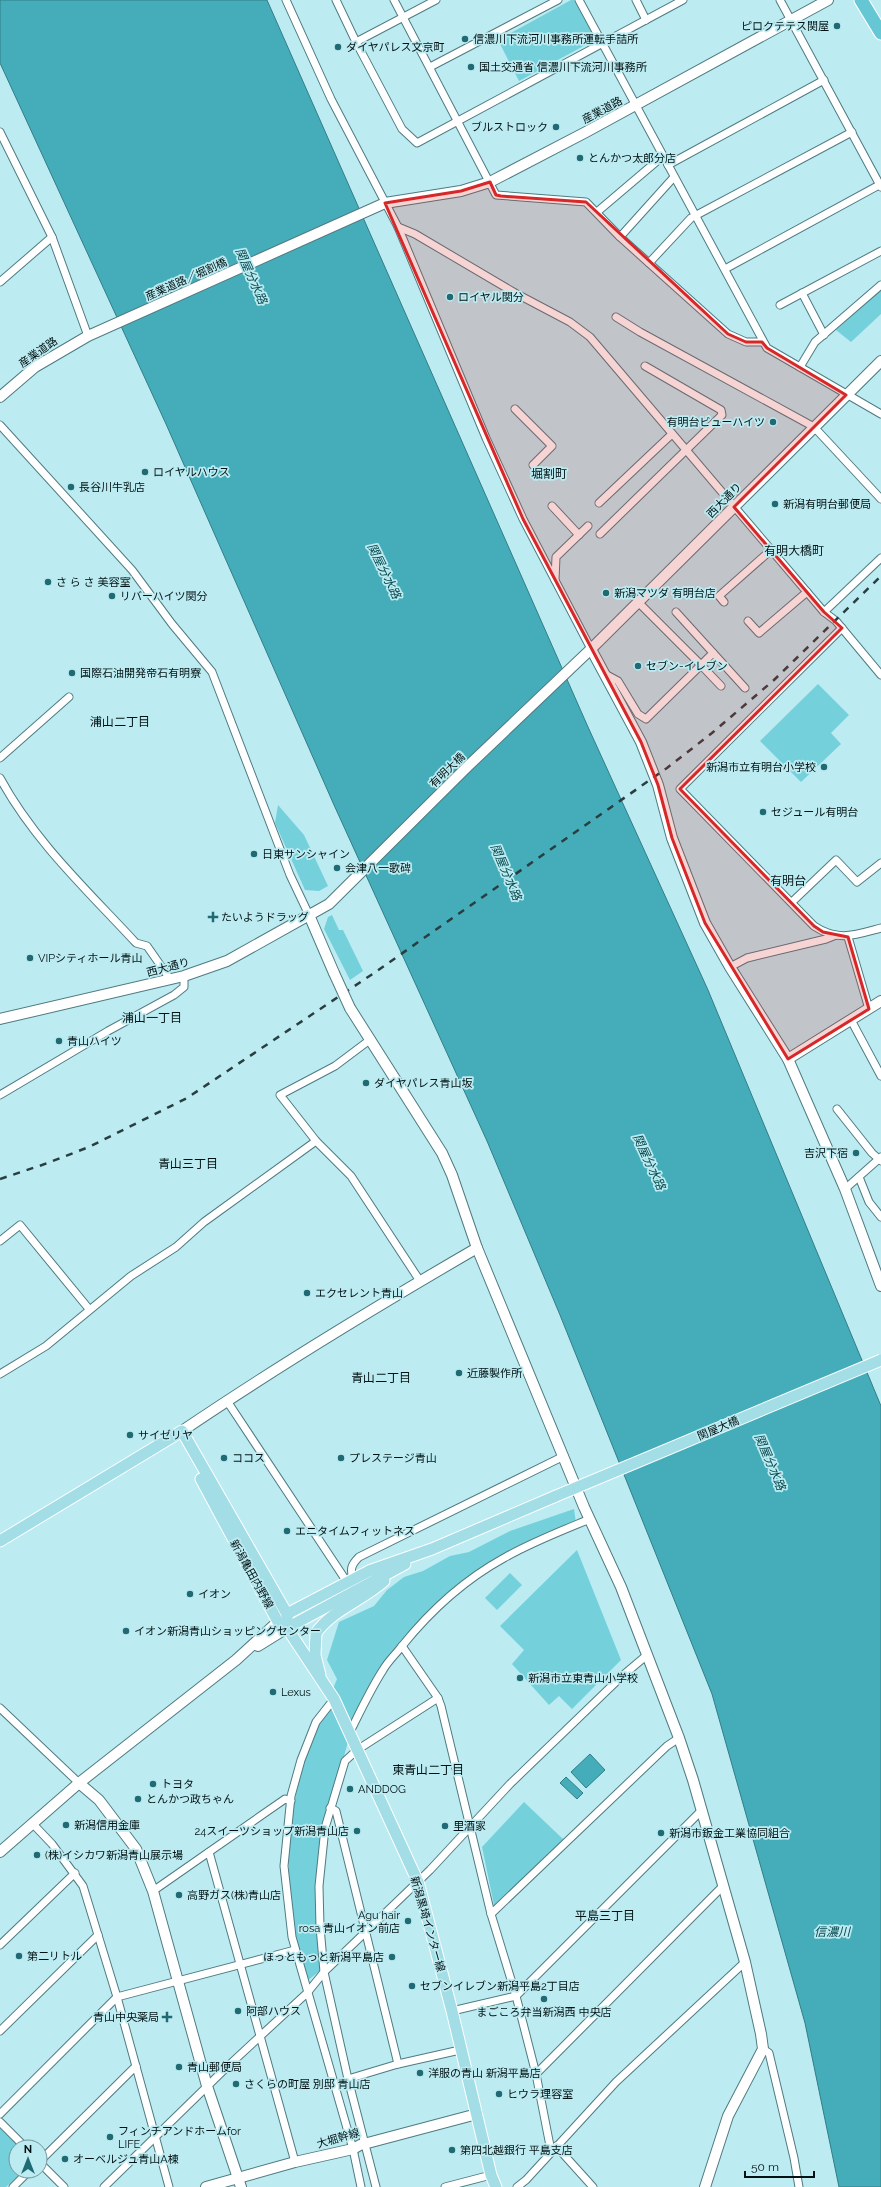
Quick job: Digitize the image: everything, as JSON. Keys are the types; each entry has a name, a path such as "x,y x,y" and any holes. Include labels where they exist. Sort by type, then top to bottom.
{"highway":[{"path":"861,0 881,33"}],"main road":[{"name":"関屋大橋","path":"556,1496 881,1360"},
{"name":"新潟亀田内野線","path":"179,1433 284,1621"},
{"path":"0,1541 179,1433"},
{"name":"新潟亀田内野線","path":"284,1621 369,1571 432,1549 556,1496"},
{"name":"新潟亀田内野線","path":"284,1621 399,1567 432,1549"},
{"path":"322,1683 316,1654 316,1633 331,1618 372,1591 399,1567"},
{"name":"新潟黒埼インター線","path":"284,1621 322,1683 334,1699 349,1735 418,1882 452,2011 460,2050 491,2175 496,2187"}],"street":[{"path":"286,0 331,99 398,227 486,438 523,519 641,742 658,785 677,852 706,923 730,967 788,1059 845,1190 881,1286"},
{"path":"336,0 356,42 402,128 417,143 683,0"},
{"path":"394,0 496,195 578,200 586,202 620,237 728,334 746,342 762,342"},
{"path":"356,42 436,0"},
{"path":"430,67 558,0"},
{"path":"579,0 725,269 762,342 767,348 881,414"},
{"path":"636,0 646,20"},
{"path":"725,269 881,185 780,0"},
{"name":"産業道路","path":"375,207 385,202 461,191 490,182 636,105 828,0"},
{"path":"668,165 824,80"},
{"path":"0,132 52,237 91,334"},
{"path":"649,262 695,216 852,132"},
{"path":"597,212 663,156"},
{"path":"620,237 674,177"},
{"name":"産業道路／堀割橋","path":"91,334 375,207"},
{"path":"398,227 415,234 515,293 570,322 590,337 824,612 842,628 881,675"},
{"path":"0,282 52,237"},
{"path":"780,305 881,250"},
{"path":"800,367 815,342 881,285"},
{"path":"802,293 824,335"},
{"path":"616,317 640,332 814,427 881,499"},
{"name":"産業道路","path":"0,397 35,367 91,334"},
{"name":"西大通り","path":"583,656 881,361"},
{"path":"600,534 722,415 721,410 645,366"},
{"path":"515,409 552,446 533,465"},
{"path":"0,425 132,570 172,624 212,672 290,874 310,915 350,1008 442,1153 452,1175 477,1248 590,1519 621,1587 679,1738 702,1810 745,1962 762,2034 763,2049 728,2116 705,2187"},
{"path":"599,503 672,434"},
{"path":"552,506 579,535"},
{"path":"555,580 556,557 588,526"},
{"path":"724,602 719,596 771,550"},
{"path":"824,612 881,558"},
{"path":"748,621 759,633 807,592"},
{"path":"638,602 721,686"},
{"path":"676,612 745,688"},
{"path":"842,628 680,789 814,926 823,932 848,937 881,928"},
{"path":"605,674 618,681 638,714 646,719 713,653"},
{"name":"有明大橋","path":"330,904 429,804 583,656"},
{"path":"0,758 69,696"},
{"path":"0,778 10,797 61,863 136,943 147,946 170,979"},
{"path":"792,902 836,860 857,882 881,863"},
{"name":"西大通り","path":"0,1019 184,976 227,961 330,904"},
{"path":"730,967 747,958 826,939 836,935"},
{"path":"848,937 869,1008"},
{"path":"0,1095 108,1031 174,995 184,987 184,976"},
{"path":"788,1059 881,1001"},
{"path":"851,1020 881,1076"},
{"path":"370,1039 335,1066 280,1095 316,1141 351,1176 420,1281"},
{"path":"838,1109 880,1159 845,1190"},
{"path":"0,1374 46,1346 131,1276 176,1247 204,1222 316,1141"},
{"path":"859,1177 868,1202 881,1217"},
{"path":"0,1241 20,1225 90,1310"},
{"path":"179,1433 227,1401 420,1281 477,1248"},
{"path":"227,1401 350,1581"},
{"path":"350,1581 350,1570 352,1564 364,1555 564,1456"},
{"path":"349,1735 370,1690 384,1668 417,1627 437,1607 480,1572 530,1544 590,1519"},
{"path":"0,1852 79,1783 284,1621"},
{"path":"402,1646 438,1698 491,1914 516,1996 554,2149 594,2187"},
{"path":"104,2187 259,2036 307,1993 324,1972 418,1882 521,1773 620,1677 647,1655"},
{"path":"376,2187 348,2079 324,1972 318,1886 322,1846 330,1808 345,1761 357,1750 438,1698"},
{"path":"334,1699 316,1722 301,1760 291,1801 284,1866 292,1937 295,1950 353,2148 362,2187"},
{"path":"0,1708 99,1800 136,1849 153,1892 207,2086 240,2182"},
{"path":"491,1914 668,1746 679,1738"},
{"path":"153,1892 285,1799 291,1801"},
{"path":"330,1808 336,1811 398,2064"},
{"path":"452,2011 516,1996 702,1810"},
{"path":"33,1824 75,1874 83,1886 117,1997 169,2187"},
{"path":"209,1852 294,2162"},
{"path":"0,1945 75,1874"},
{"path":"536,2074 723,1886"},
{"path":"0,2031 98,1935"},
{"path":"0,2114 117,1997 295,1950"},
{"path":"516,2187 526,2180 616,2082 745,1962"},
{"path":"763,2049 769,2054 794,2158 799,2187"},
{"path":"348,2079 398,2064 460,2050"},
{"path":"48,2154 136,2066"},
{"name":"大堀幹線","path":"206,2187 240,2182 294,2162 353,2148 477,2114"},
{"path":"0,2122 17,2139"},
{"path":"48,2170 64,2187"},
{"path":"445,2187 491,2175"},
{"path":"13,2187 21,2179"}],"highlighted area":[{"path":"490,182 496,195 586,202 728,334 746,342 762,342 767,348 846,395 734,507 824,612 842,628 680,789 814,926 823,932 848,937 869,1009 788,1059 705,923 672,838 658,785 641,742 523,519 385,203 461,191"}],"shaded area":[{"path":"571,0 574,0 594,36 591,42 519,81 498,40"},
{"path":"881,290 881,314 851,342 836,330"},
{"path":"818,684 849,715 831,733 841,744 801,782 760,741"},
{"path":"278,805 304,835 328,886 319,891 305,890 275,823"},
{"path":"332,915 339,930 343,930 363,971 350,980 324,929 328,917"},
{"path":"574,1509 576,1523 504,1556 418,1622 356,1712 320,1845 321,1970 307,1981 305,1979 294,1937 292,1923 289,1848 295,1798 307,1749 337,1679 327,1660 339,1622 374,1606 387,1590 404,1577 423,1571 450,1556 469,1552 510,1531"},
{"path":"577,1550 621,1660 572,1709 559,1696 549,1705 512,1664 524,1650 500,1626"},
{"path":"510,1573 522,1585 497,1610 485,1598"},
{"path":"524,1802 563,1839 563,1842 499,1905 494,1905 482,1847"},
{"path":"0,2127 13,2139 8,2139 8,2179 14,2179 6,2187 0,2187"}],"water":[{"path":"0,0 267,0 588,727 708,990 881,1406 881,2187 839,2187 805,2023 712,1694 560,1315 487,1141 334,805 166,424 0,63"},
{"path":"590,1754 605,1770 586,1788 571,1772"},
{"path":"566,1777 583,1793 577,1799 560,1783"}],"railway":[{"path":"0,1179 89,1147 187,1098 374,973 667,768 712,733 774,680 881,576"}],"place":[{"name":"ピロクテテス関屋","path":"837,26"},
{"name":"信濃川下流河川事務所運転手詰所","path":"465,39"},
{"name":"ダイヤパレス文京町","path":"338,47"},
{"name":"国土交通省 信濃川下流河川事務所","path":"471,67"},
{"name":"ブルストロック","path":"556,127"},
{"name":"とんかつ太郎分店","path":"580,158"},
{"name":"ロイヤル関分","path":"450,297"},
{"name":"有明台ビューハイツ","path":"773,422"},
{"name":"ロイヤルハウス","path":"145,472"},
{"name":"長谷川牛乳店","path":"71,487"},
{"name":"新潟有明台郵便局","path":"775,504"},
{"name":"さ ら さ 美容室","path":"48,582"},
{"name":"新潟マツダ 有明台店","path":"606,593"},
{"name":"リバーハイツ関分","path":"112,596"},
{"name":"セブン-イレブン","path":"638,666"},
{"name":"国際石油開発帝石有明寮","path":"72,673"},
{"name":"新潟市立有明台小学校","path":"824,767"},
{"name":"セジュール有明台","path":"763,812"},
{"name":"日東サンシャイン","path":"254,854"},
{"name":"会津八一歌碑","path":"337,868"},
{"name":"たいようドラッグ","path":"213,917"},
{"name":"VIPシティホール青山","path":"30,958"},
{"name":"青山ハイツ","path":"59,1041"},
{"name":"ダイヤパレス青山坂","path":"366,1083"},
{"name":"吉沢下宿","path":"856,1153"},
{"name":"エクセレント青山","path":"307,1293"},
{"name":"近藤製作所","path":"459,1373"},
{"name":"サイゼリヤ","path":"130,1435"},
{"name":"ココス","path":"224,1458"},
{"name":"プレステージ青山","path":"341,1458"},
{"name":"エニタイムフィットネス","path":"287,1531"},
{"name":"イオン","path":"190,1594"},
{"name":"イオン新潟青山ショッピングセンター","path":"126,1631"},
{"name":"新潟市立東青山小学校","path":"520,1678"},
{"name":"Lexus","path":"273,1692"},
{"name":"トヨタ","path":"153,1784"},
{"name":"ANDDOG","path":"350,1789"},
{"name":"とんかつ政ちゃん","path":"138,1799"},
{"name":"新潟信用金庫","path":"66,1825"},
{"name":"里酒家","path":"445,1826"},
{"name":"24スイーツショップ新潟青山店","path":"357,1831"},
{"name":"新潟市鈑金工業協同組合","path":"661,1833"},
{"name":"(株)イシカワ新潟青山展示場","path":"37,1855"},
{"name":"高野ガス(株)青山店","path":"179,1895"},
{"name":"Agu hair rosa 青山イオン前店","path":"408,1921"},
{"name":"第二リトル","path":"19,1956"},
{"name":"ほっともっと新潟平島店","path":"392,1957"},
{"name":"セブンイレブン新潟平島2丁目店","path":"412,1986"},
{"name":"まごころ弁当新潟西 中央店","path":"544,1999"},
{"name":"阿部ハウス","path":"238,2011"},
{"name":"青山中央薬局","path":"167,2017"},
{"name":"青山郵便局","path":"179,2067"},
{"name":"洋服の青山 新潟平島店","path":"420,2073"},
{"name":"さくらの町屋 別邸 青山店","path":"236,2084"},
{"name":"ヒウラ理容室","path":"499,2094"},
{"name":"フィンチアンドホームfor LIFE","path":"110,2137"},
{"name":"第四北越銀行 平島支店","path":"452,2150"},
{"name":"オーベルジュ青山A棟","path":"65,2159"}],"district":[{"name":"堀割町","path":"549,474"},
{"name":"有明大橋町","path":"794,551"},
{"name":"浦山二丁目","path":"120,722"},
{"name":"有明台","path":"788,881"},
{"name":"浦山一丁目","path":"152,1018"},
{"name":"青山三丁目","path":"188,1164"},
{"name":"青山二丁目","path":"381,1378"},
{"name":"東青山二丁目","path":"428,1770"},
{"name":"平島三丁目","path":"605,1916"}],"water label":[{"name":"関屋分水路","path":"251,276"},
{"name":"関屋分水路","path":"384,571"},
{"name":"関屋分水路","path":"506,872"},
{"name":"関屋分水路","path":"649,1162"},
{"name":"関屋分水路","path":"770,1462"},
{"name":"信濃川","path":"832,1932"}]}
